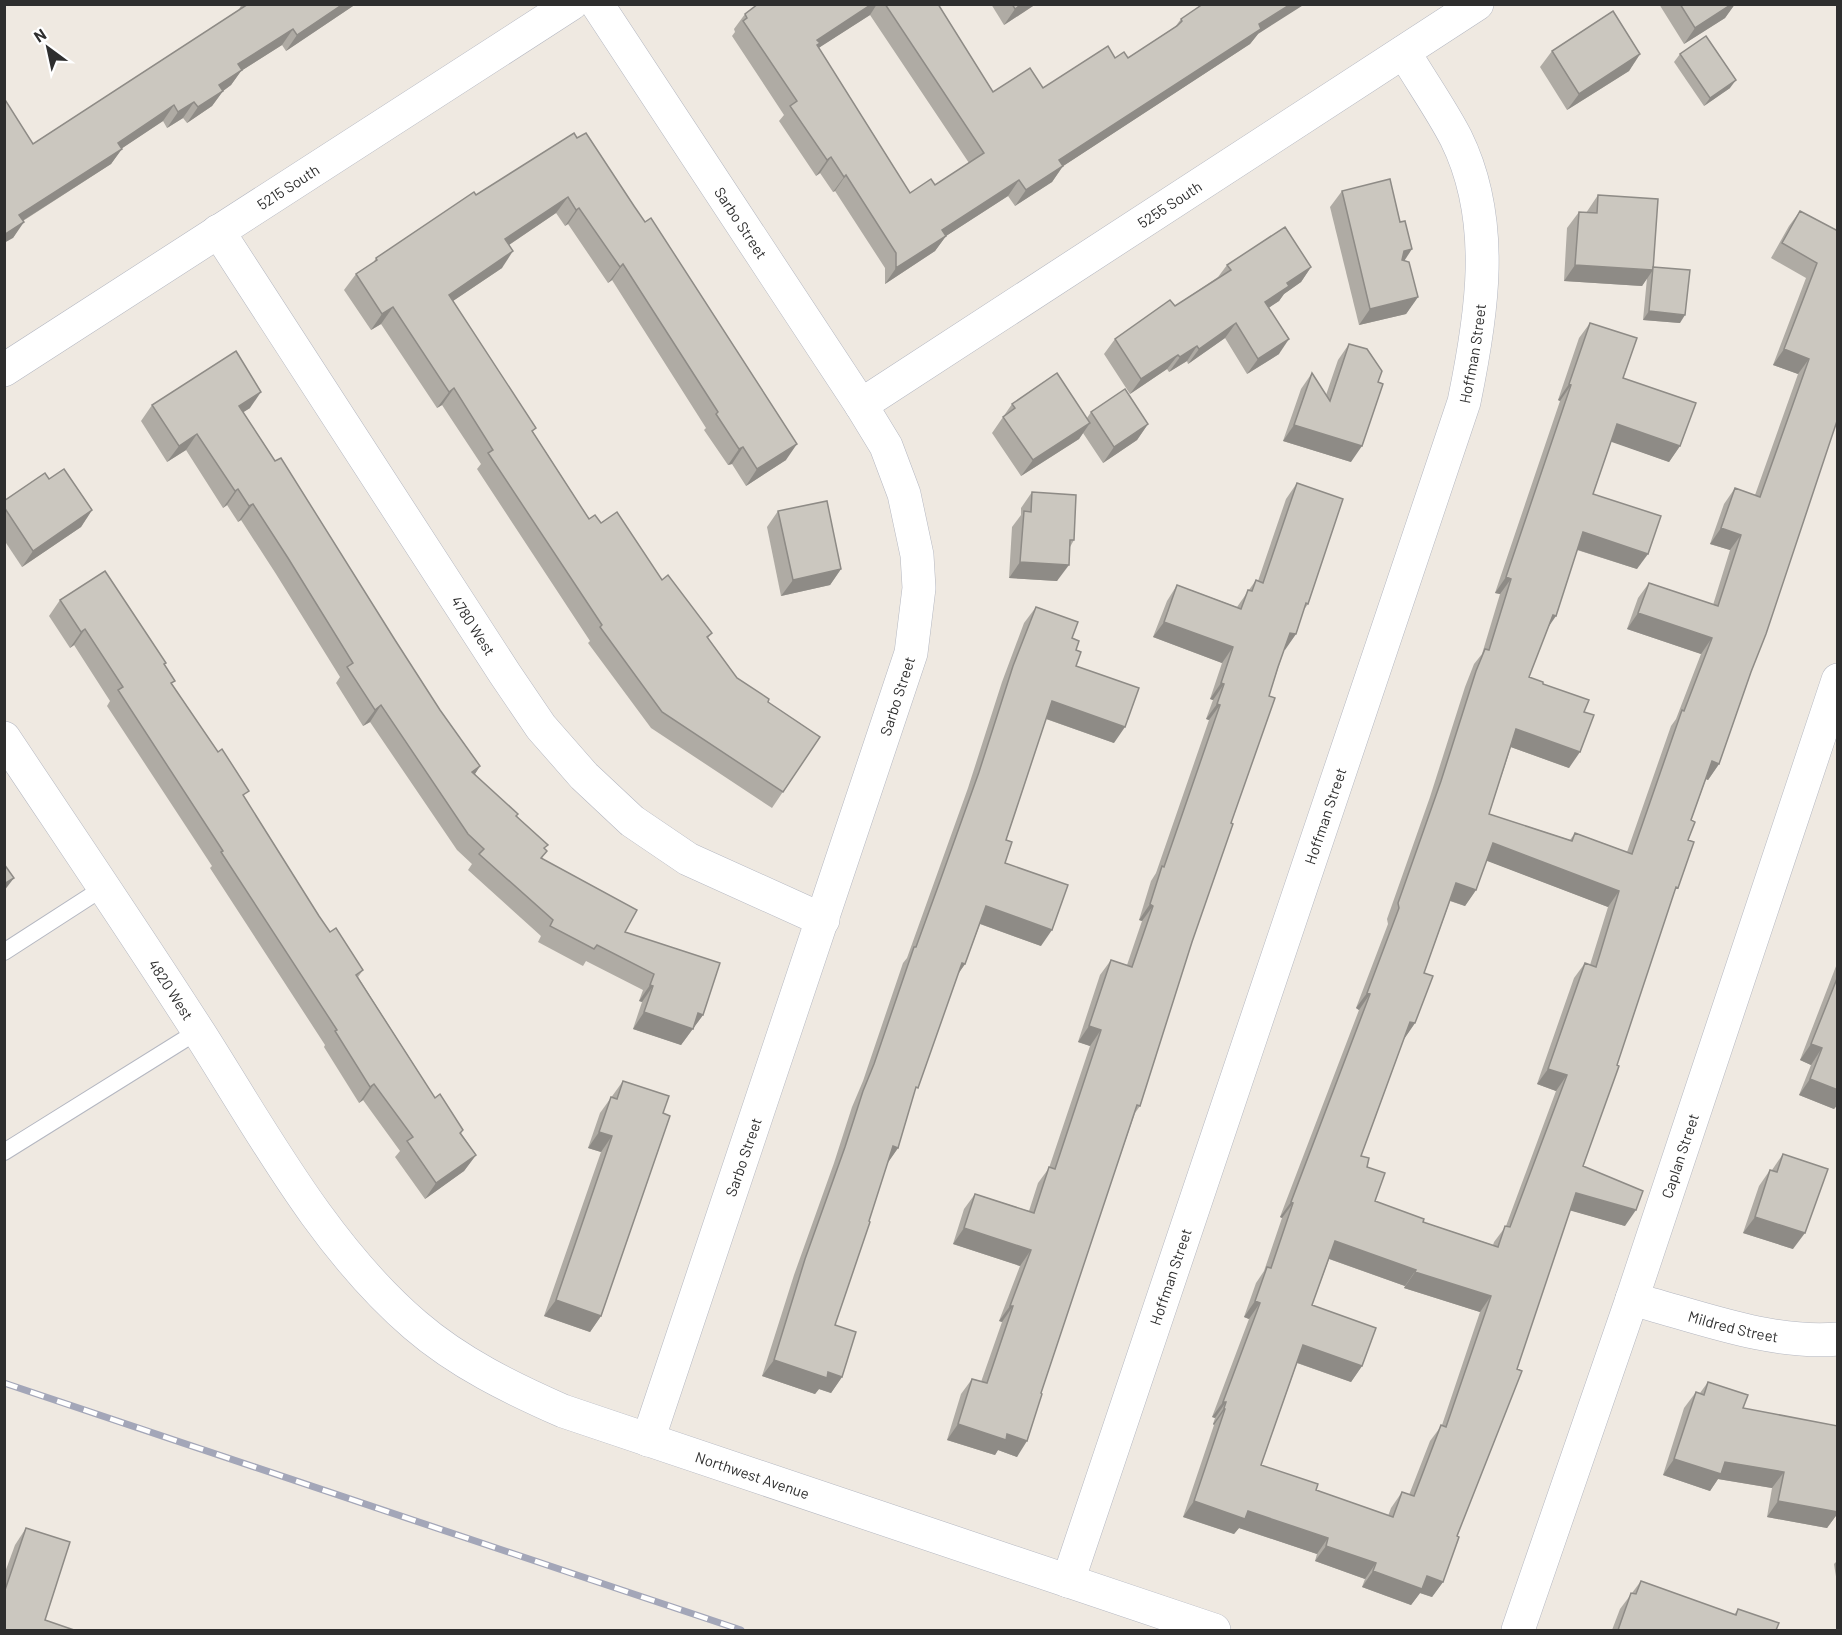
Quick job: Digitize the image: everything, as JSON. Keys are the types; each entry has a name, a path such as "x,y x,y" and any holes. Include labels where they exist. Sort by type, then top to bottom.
{"street":[{"name":"5215 South","path":"4,370 571,4"},
{"name":"Sarbo Street","path":"597,4 861,405 886,447 904,494 917,555 919,588 911,653 648,1440"},
{"name":"5255 South","path":"861,405 1478,4"},
{"name":"Hoffman Street","path":"1068,1581 1464,402 1481,306 1481,223 1470,174 1456,138 1404,52"},
{"name":"4780 West","path":"218,231 506,674 542,727 584,776 632,821 688,859 823,920"},
{"name":"Caplan Street","path":"1518,1630 1632,1299 1838,680"},
{"name":"4820 West","path":"4,738 198,1031 286,1170 336,1241"},
{"name":"Northwest Avenue","path":"336,1241 374,1285 415,1325 460,1359 510,1388 563,1411 1214,1630"},
{"name":"Mildred Street","path":"1632,1299 1762,1334 1824,1340 1838,1339"}],"lane":[{"path":"4,952 103,888"},
{"path":"4,1152 198,1031"}],"building":[{"path":"248,4 343,4 297,35 293,29 238,64 242,70 219,85 223,91 198,107 194,102 178,112 174,105 118,143 122,149 19,215 24,222 4,235 4,98 33,144"},
{"path":"758,4 872,4 817,40 820,43 817,45 910,193 931,179 935,185 984,153 885,4 938,4 993,92 1030,68 1043,88 1108,46 1115,58 1124,52 1128,58 1177,26 1182,21 1181,19 1203,4 1291,4 1259,24 1261,29 1059,160 1063,166 1026,190 1019,180 942,230 946,236 896,268 896,253 846,175 844,177 831,157 827,160 790,106 797,101 743,21 747,18 745,14"},
{"path":"1012,4 1022,4 1015,9"},
{"path":"1680,4 1732,4 1695,28"},
{"path":"1613,11 1640,54 1579,94 1552,51"},
{"path":"1706,36 1736,80 1710,98 1680,54"},
{"path":"574,133 577,138 586,133 645,222 651,218 797,444 757,469 743,447 739,449 716,414 718,412 623,264 620,267 579,208 576,210 568,197 505,239 513,251 449,295 536,428 532,431 589,519 595,515 601,523 617,512 662,580 668,575 712,633 707,637 737,678 820,737 783,792 662,712 600,627 602,625 488,453 493,450 454,388 449,392 393,307 382,314 356,274 474,192 476,195"},
{"path":"1390,179 1400,222 1405,221 1412,249 1404,251 1402,260 1409,262 1418,297 1370,309 1342,191"},
{"path":"1598,195 1658,199 1653,270 1575,265 1579,212 1597,213"},
{"path":"1800,211 1838,231 1838,418 1766,634 1719,764 1712,761 1691,820 1695,822 1688,840 1694,842 1678,888 1676,887 1617,1065 1619,1066 1583,1166 1643,1191 1636,1210 1576,1193 1517,1369 1522,1371 1457,1536 1459,1537 1443,1582 1427,1576 1422,1589 1373,1571 1376,1563 1326,1546 1328,1538 1248,1511 1245,1519 1194,1501 1225,1409 1226,1402 1223,1402 1260,1303 1255,1301 1267,1267 1271,1268 1293,1203 1291,1202 1370,994 1367,993 1399,908 1398,903 1441,781 1476,671 1485,649 1489,650 1511,579 1506,577 1590,323 1637,338 1623,378 1696,403 1680,446 1617,424 1593,494 1661,516 1648,554 1583,532 1556,616 1553,615 1529,677 1589,700 1584,712 1594,715 1580,752 1516,729 1489,814 1572,841 1575,833 1632,854 1682,710 1684,711 1712,638 1638,613 1649,583 1718,606 1741,535 1721,528 1735,488 1760,497 1809,359 1784,349 1817,263 1782,243","holes":["1493,843 1619,891 1596,967 1585,963 1548,1069 1567,1075 1510,1227 1505,1226 1498,1247 1423,1222 1424,1219 1375,1201 1385,1173 1367,1167 1369,1158 1361,1156 1410,1022 1415,1023 1433,976 1424,973 1456,883 1476,890","1335,1241 1416,1270 1415,1272 1491,1296 1446,1427 1441,1425 1414,1496 1402,1492 1393,1517 1316,1490 1318,1484 1261,1465 1303,1345 1362,1366 1376,1328 1312,1305"]},
{"path":"1285,227 1311,267 1265,302 1289,339 1258,359 1236,323 1199,349 1197,346 1180,357 1178,355 1141,379 1115,339 1170,300 1175,306 1231,270 1227,265"},
{"path":"1653,267 1690,270 1685,315 1649,311"},
{"path":"1349,344 1367,349 1382,371 1378,382 1383,384 1362,446 1294,425 1312,373 1330,401"},
{"path":"236,351 261,392 239,406 275,461 281,458 440,710 480,766 472,772 548,845 544,848 547,851 541,858 637,910 625,932 720,963 703,1015 698,1013 693,1029 644,1012 653,986 650,985 654,974 597,945 594,949 550,926 553,920 479,854 484,849 468,834 381,705 375,710 347,667 353,663 253,504 249,506 238,489 235,491 197,434 179,446 152,405"},
{"path":"1057,373 1090,423 1033,460 1003,417 1015,408 1012,404"},
{"path":"1125,389 1148,424 1114,447 1091,412"},
{"path":"64,469 92,510 33,551 4,507 4,501 45,473 49,479"},
{"path":"1297,483 1343,499 1308,604 1306,603 1296,634 1290,633 1278,667 1269,696 1275,698 1231,823 1233,824 1192,942 1140,1106 1137,1105 1027,1441 1007,1434 1006,1440 958,1424 972,1379 987,1383 1013,1306 1010,1306 1031,1250 964,1228 975,1194 1034,1213 1049,1167 1055,1169 1101,1030 1089,1026 1111,960 1132,967 1153,906 1150,904 1162,866 1164,867 1220,705 1217,704 1224,684 1221,683 1233,647 1164,622 1177,585 1241,609 1248,590 1252,591 1256,580 1263,583"},
{"path":"1032,492 1076,495 1074,540 1070,540 1069,565 1020,562 1024,511 1031,512"},
{"path":"827,501 841,569 793,580 778,511"},
{"path":"105,571 166,663 164,664 175,681 171,683 218,752 222,749 249,791 243,795 319,916 330,932 336,928 363,970 356,975 435,1098 440,1094 463,1130 460,1133 476,1155 436,1183 407,1141 413,1137 374,1084 370,1087 335,1031 337,1030 118,690 123,687 85,629 81,632 60,600"},
{"path":"1036,607 1078,622 1072,638 1079,641 1076,650 1081,652 1076,666 1139,688 1125,727 1052,701 1006,840 1012,842 1005,863 1068,885 1052,930 986,906 965,964 962,963 918,1088 916,1087 898,1148 893,1146 835,1325 856,1332 842,1377 828,1372 827,1378 774,1360 805,1259 863,1091 979,772 1013,666"},
{"path":"4,864 14,878 4,884"},
{"path":"1838,976 1838,1090 1810,1079 1822,1048 1811,1044"},
{"path":"623,1081 669,1096 663,1113 670,1116 601,1316 556,1300 612,1136 599,1132 611,1097 617,1099"},
{"path":"1783,1154 1828,1169 1805,1233 1755,1217 1770,1170 1777,1172"},
{"path":"1708,1382 1748,1395 1743,1408 1838,1426 1838,1512 1778,1501 1784,1472 1725,1462 1721,1474 1674,1459 1696,1392 1704,1395"},
{"path":"26,1528 70,1542 45,1620 74,1630 4,1630 4,1593"},
{"path":"1641,1581 1736,1615 1738,1609 1779,1623 1776,1630 1618,1630 1631,1593 1636,1594"}],"railway":[{"path":"4,1383 741,1630"}]}
